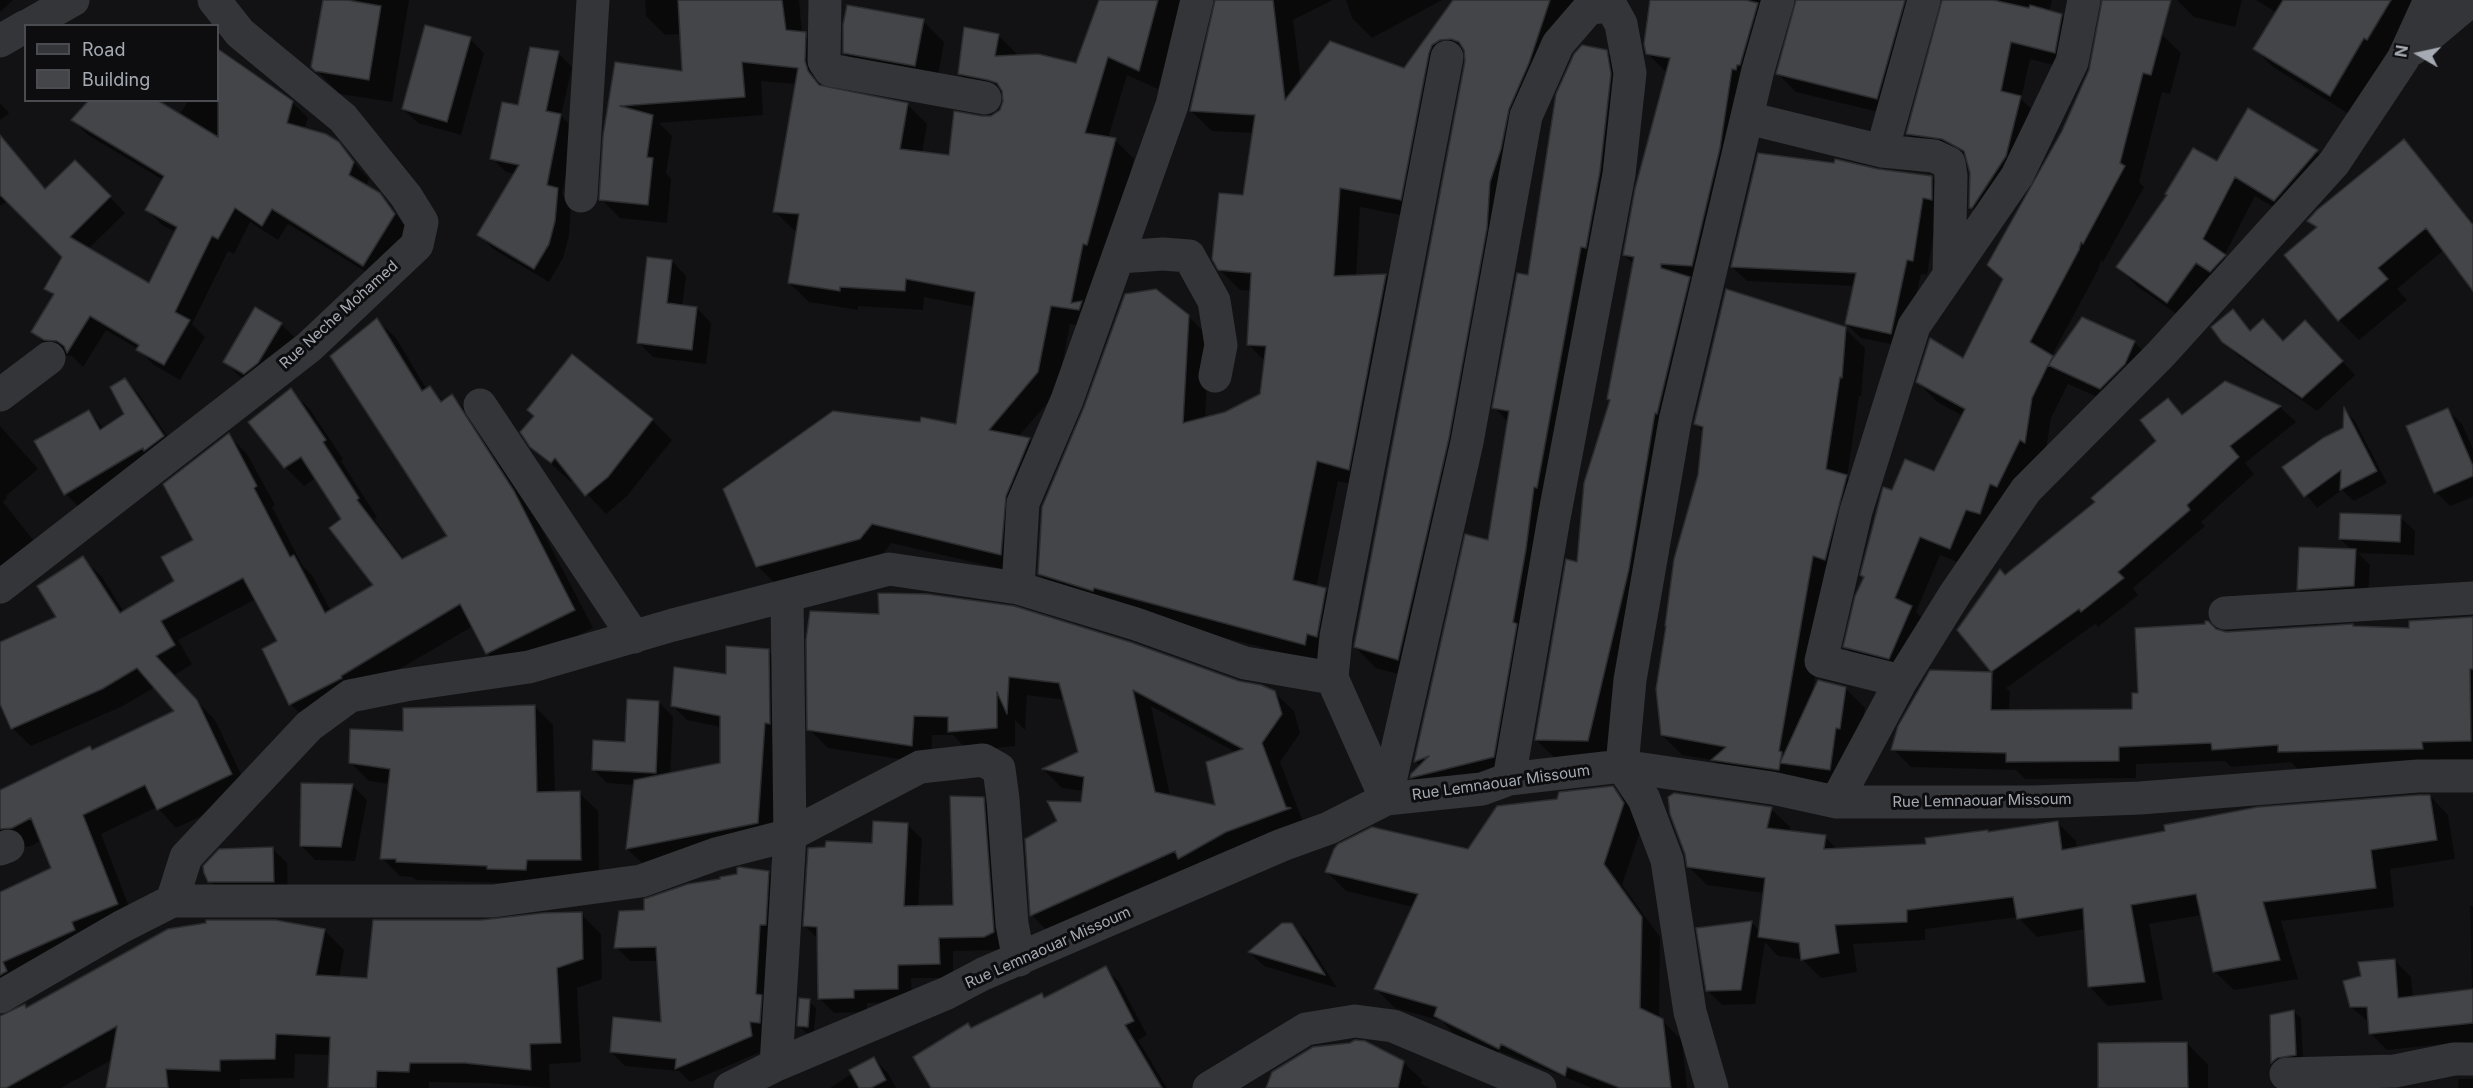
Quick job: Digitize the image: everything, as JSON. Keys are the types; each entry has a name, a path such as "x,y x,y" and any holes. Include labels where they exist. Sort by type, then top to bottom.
{"street":[{"path":"30,24 73,0"},
{"name":"Rue Neche Mohamed","path":"0,587 309,347 417,245 423,222 406,196 343,118 240,33 214,0"},
{"path":"581,196 593,0"},
{"path":"825,0 824,61 830,70 985,98"},
{"path":"1018,588 1023,503 1067,400 1172,105 1197,0"},
{"path":"1712,1088 1690,1012 1667,860 1644,799 1622,766 1630,680 1675,422 1758,70 1778,0"},
{"path":"1882,151 1924,0"},
{"path":"1901,681 1821,661 1856,511 1914,326 2017,176 2072,62 2084,0"},
{"path":"1836,802 1901,681 1955,594 2026,490 2161,354 2334,163 2403,59 2430,0"},
{"path":"2403,59 2471,0"},
{"path":"1386,799 1467,442 1526,116 1558,44 1589,8 1612,3 1621,24 1630,73 1619,174 1554,518 1509,779"},
{"path":"0,42 24,27"},
{"path":"1386,799 1332,678 1338,625 1447,57"},
{"path":"1748,118 1882,151 1934,156 1949,163 1951,176 1949,274"},
{"path":"1119,257 1163,254 1189,256 1215,301 1221,345 1215,376"},
{"path":"0,395 49,358"},
{"path":"480,405 634,637"},
{"path":"172,901 186,857 309,726 350,696 416,683 529,667 889,569 1018,588 1136,624 1245,663 1332,678"},
{"path":"776,1065 790,835 787,596"},
{"path":"2225,613 2473,598"},
{"path":"0,997 121,927 172,901 493,902 641,881 716,854 790,835 920,767 983,760 999,769 1012,924 1019,960"},
{"name":"Rue Lemnaouar Missoum","path":"730,1088 776,1065 947,993 983,975 1282,845 1329,828 1386,799 1482,789 1509,779 1622,766 1772,788 1836,802 2058,801 2140,798 2418,776 2473,776"},
{"path":"1209,1088 1306,1029 1355,1021 1393,1026 1540,1088"},
{"path":"2286,1074 2395,1071 2454,1059 2473,1059"}],"building":[{"path":"323,0 347,0 381,6 369,80 315,71 311,67"},
{"path":"678,0 782,0 786,30 806,32 805,61 808,71 819,85 908,103 900,149 949,155 954,111 991,116 1000,110 1003,101 1002,91 997,83 958,74 964,27 999,34 995,56 1038,54 1076,63 1099,0 1158,0 1139,71 1108,57 1085,133 1116,138 1087,245 1083,244 1071,303 1082,301 1079,310 1051,306 1038,372 989,430 1030,438 1006,496 1001,555 872,524 860,539 756,567 723,489 833,411 920,422 921,417 956,424 975,292 906,279 905,291 840,287 840,291 788,283 799,214 773,212 798,68 742,62 745,97 620,106 653,115 647,157 653,158 648,205 599,200 603,136 615,62 682,71"},
{"path":"1215,0 1273,0 1285,100 1330,41 1404,68 1453,0 1550,0 1529,63 1509,109 1501,149 1490,182 1487,228 1449,438 1398,660 1354,647 1465,61 1464,50 1459,42 1451,39 1440,40 1432,45 1429,53 1401,200 1340,188 1334,276 1386,274 1349,470 1317,461 1293,580 1326,588 1317,637 1307,634 1305,645 1094,588 1093,591 1038,574 1042,507 1084,407 1125,294 1156,289 1189,315 1183,423 1225,412 1260,394 1266,346 1247,345 1251,273 1218,270 1212,259 1219,193 1243,195 1255,115 1190,111"},
{"path":"1650,0 1745,0 1758,3 1740,65 1737,65 1736,70 1732,69 1720,148 1692,266 1661,264 1661,268 1690,277 1657,414 1655,413 1629,569 1588,741 1535,740 1566,559 1577,562 1584,483 1610,400 1607,399 1634,257 1623,255 1635,189 1670,58 1646,54 1644,44"},
{"path":"1796,0 1905,0 1877,99 1776,74"},
{"path":"1942,0 1993,0 2029,8 2030,5 2062,14 2055,53 2011,42 2001,91 2021,96 2006,156 1972,208 1969,208 1970,173 1964,151 1942,139 1906,134"},
{"path":"2102,0 2171,0 2151,75 2143,73 2120,163 2125,166 2083,244 2081,242 2079,250 2030,342 2053,356 2049,364 2082,317 2135,341 2125,364 2100,389 2048,365 2032,398 2025,443 2020,440 1997,487 1990,484 1980,514 1966,510 1950,549 1920,537 1895,598 1912,606 1889,659 1843,647 1855,596 1864,577 1860,575 1883,487 1892,490 1905,459 1934,471 1965,409 1916,382 1930,338 1963,358 2003,279 1987,265 2062,131 2089,70"},
{"path":"2283,0 2391,0 2367,40 2364,38 2330,96 2253,49"},
{"path":"847,5 924,19 915,66 843,53 843,25"},
{"path":"425,25 471,37 447,122 402,109"},
{"path":"1582,45 1607,50 1611,74 1600,171 1586,248 1581,247 1537,488 1534,487 1513,622 1517,624 1494,757 1410,778 1411,774 1429,756 1414,762 1465,534 1488,540 1509,411 1492,408 1517,273 1528,275 1556,94 1574,54"},
{"path":"530,47 559,51 546,111 561,114 547,185 558,188 555,221 549,244 534,269 477,235 519,165 490,159 502,102 518,105"},
{"path":"219,50 293,101 287,123 326,134 339,142 354,162 349,175 380,193 395,214 363,266 272,209 262,226 235,208 218,239 212,236 175,312 190,320 164,365 136,350 139,345 90,316 67,353 64,346 57,341 44,340 31,332 54,294 44,289 62,257 0,195 0,135 45,189 75,160 111,196 70,237 149,283 177,227 145,210 164,176 71,120 87,102 160,102 218,137"},
{"path":"2248,108 2318,150 2274,201 2235,177 2203,239 2226,255 2210,272 2196,263 2167,303 2116,267 2167,195 2165,194 2193,148 2217,161"},
{"path":"2404,139 2473,225 2473,291 2426,228 2378,268 2388,279 2338,321 2284,255 2317,227 2307,221 2317,210"},
{"path":"1758,153 1834,163 1835,159 1878,169 1932,176 1932,200 1923,198 1913,261 1907,260 1891,334 1845,324 1856,273 1731,267"},
{"path":"647,257 672,260 667,303 697,307 692,350 637,343"},
{"path":"1726,289 1846,327 1842,378 1840,377 1826,469 1847,475 1825,560 1813,556 1779,751 1782,752 1779,770 1711,760 1726,747 1661,735 1656,689 1674,559 1698,475 1703,427 1694,424"},
{"path":"255,307 282,323 258,363 244,374 223,362"},
{"path":"2233,309 2250,331 2263,319 2283,341 2305,320 2343,361 2302,398 2222,342 2211,327"},
{"path":"377,318 422,391 430,386 441,402 452,394 514,491 575,610 486,654 460,604 341,676 342,678 289,705 262,649 277,641 243,578 161,621 175,645 156,656 197,700 232,774 157,810 145,785 83,815 118,904 72,922 75,930 3,962 7,971 0,975 0,892 51,868 31,818 12,828 0,829 0,790 90,746 92,750 174,711 137,668 102,689 11,729 0,704 0,642 56,617 37,586 83,556 120,613 174,581 161,557 193,540 163,484 229,433 257,486 254,488 290,557 294,555 325,613 373,585 329,528 341,519 301,457 284,468 248,422 291,388 326,440 323,442 359,498 357,500 402,559 447,536 330,356"},
{"path":"572,354 653,419 608,477 585,496 555,458 551,463 530,447 520,432 534,416 527,410"},
{"path":"125,378 164,436 144,451 143,448 64,495 34,441 89,410 100,430 124,414 110,387"},
{"path":"2225,381 2281,406 2230,446 2239,457 2187,505 2190,510 2118,572 2124,578 2081,612 2079,609 1991,672 1957,630 2000,569 2005,575 2095,502 2091,498 2156,441 2140,420 2168,398 2182,415"},
{"path":"2344,407 2377,471 2340,490 2341,470 2304,497 2282,467 2323,438 2343,428"},
{"path":"2448,408 2473,466 2473,476 2434,493 2406,426"},
{"path":"2340,513 2401,515 2400,542 2339,539"},
{"path":"2299,547 2356,549 2354,586 2297,590"},
{"path":"878,593 927,594 1014,606 1275,691 1282,714 1262,743 1286,807 1291,808 1226,832 1178,859 1175,851 1030,916 1025,839 1057,821 1047,801 1081,802 1084,777 1042,769 1078,752 1059,683 1009,677 1007,714 997,692 997,728 948,732 948,717 914,716 912,746 807,730 806,640 810,611 879,614","holes":["1133,690 1243,749 1206,762 1215,805 1155,792"]},
{"path":"2473,617 2473,669 2470,669 2471,741 2422,742 2423,749 2278,752 2278,745 2212,750 2211,743 2119,747 2119,761 2006,762 2006,753 1891,750 1898,726 1930,670 1992,672 1991,710 2132,709 2132,693 2138,693 2135,628 2205,624 2205,621 2208,621 2216,629 2226,632 2353,624 2353,626 2409,628 2409,621"},
{"path":"726,646 769,649 770,724 765,723 758,823 626,849 634,780 720,763 720,716 671,706 674,667 726,674"},
{"path":"1818,680 1846,687 1840,729 1836,728 1830,770 1780,763"},
{"path":"627,699 659,701 656,773 592,770 593,740 625,742"},
{"path":"535,705 537,792 580,791 581,860 527,860 526,870 487,869 487,866 396,862 396,859 380,859 390,769 349,763 350,729 403,731 403,708"},
{"path":"301,783 353,784 341,847 300,846"},
{"path":"1613,786 1624,803 1604,864 1642,917 1640,1008 1663,1019 1671,1088 1620,1088 1567,1067 1565,1076 1501,1044 1499,1049 1434,1016 1437,1007 1374,989 1418,894 1325,872 1338,844 1372,827 1468,849 1497,806 1557,799 1559,792"},
{"path":"1674,793 1772,807 1767,828 1826,835 1824,849 1926,844 1925,838 1988,830 1988,832 2058,821 2062,850 2165,831 2164,825 2258,807 2419,795 2430,795 2437,840 2371,850 2376,888 2263,902 2280,960 2213,972 2196,894 2131,905 2145,982 2088,987 2083,908 2017,919 2013,897 1907,910 1907,922 1835,925 1839,953 1801,960 1799,943 1758,937 1765,878 1687,867 1685,854 1670,814 1668,797"},
{"path":"950,796 984,797 994,932 984,937 939,938 940,964 898,965 898,989 854,990 854,998 818,999 817,927 803,926 808,848 825,847 826,841 872,843 873,821 908,823 904,906 953,905"},
{"path":"273,847 274,882 208,882 203,866 219,849"},
{"path":"739,867 769,871 766,925 760,925 756,994 762,995 760,1023 750,1022 752,1036 675,1069 676,1059 610,1052 613,1017 661,1022 656,947 614,948 619,911 644,910 644,899 688,884 737,874"},
{"path":"582,912 583,959 557,968 561,1043 530,1044 531,1070 465,1063 410,1063 409,1072 377,1071 376,1088 328,1088 330,1037 276,1034 275,1059 220,1060 220,1071 166,1069 168,1088 106,1088 117,1026 6,1088 0,1088 0,1016 25,1004 26,1008 168,929 206,923 206,920 275,920 325,929 316,975 367,978 373,920 481,920 543,913"},
{"path":"1752,921 1741,990 1706,991 1696,928"},
{"path":"1282,923 1292,923 1325,975 1248,952"},
{"path":"2395,959 2398,998 2473,989 2473,1023 2369,1034 2367,1007 2350,1007 2343,981 2361,976 2358,962"},
{"path":"1106,966 1134,1021 1125,1025 1162,1088 931,1088 913,1057 968,1023 971,1028 1042,993 1044,998"},
{"path":"799,998 810,999 808,1027 797,1026"},
{"path":"2294,1010 2296,1055 2277,1058 2271,1063 2270,1015"},
{"path":"1355,1040 1365,1041 1404,1061 1398,1088 1266,1088 1272,1072 1313,1047 1350,1043"},
{"path":"2187,1042 2188,1088 2098,1088 2098,1043"},
{"path":"874,1057 886,1080 871,1088 859,1088 849,1070"}]}
